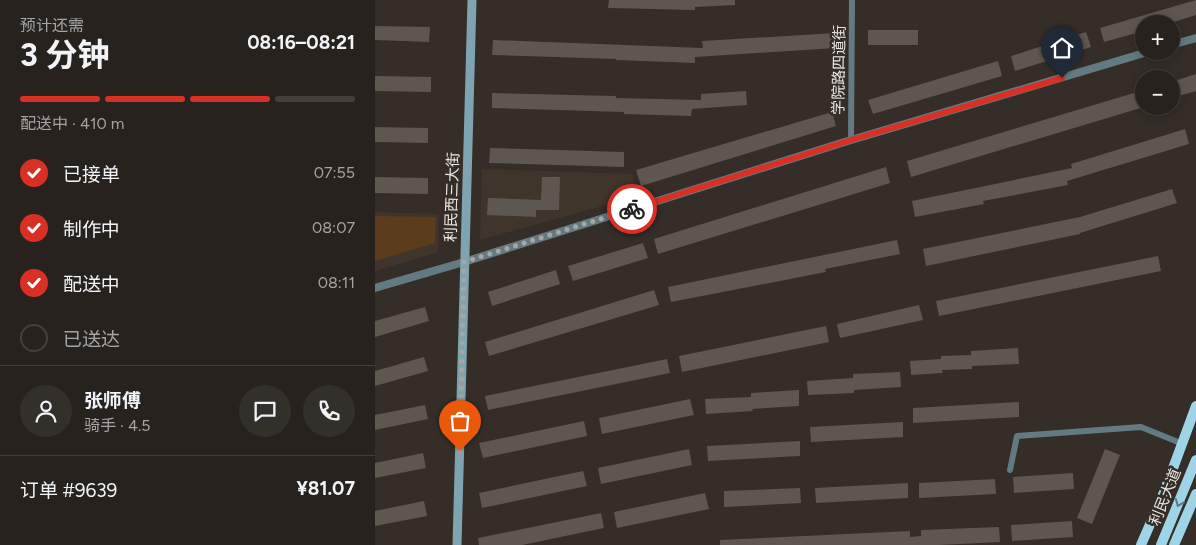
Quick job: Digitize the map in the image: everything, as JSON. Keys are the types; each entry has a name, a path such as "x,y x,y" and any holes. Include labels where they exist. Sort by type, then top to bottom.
{"highway":[{"path":"1141,545 1165,490 1196,406"},
{"name":"利民大道","path":"1161,545 1196,460"},
{"name":"利民大道","path":"1174,545 1196,494"}],"main road":[{"name":"利民西三大街","path":"457,545 466,0"},
{"name":"利民西三大街","path":"453,545 472,0"}],"street":[{"name":"学院路四道街","path":"851,140 852,0"},
{"path":"1180,42 1196,38"},
{"path":"375,288 851,140 1135,56"},
{"path":"1010,470 1017,436 1141,427 1183,444"}],"shaded area":[{"path":"482,169 632,174 639,196 480,240"},
{"path":"375,212 439,214 438,252 375,271"},
{"path":"375,216 436,217 435,243 375,261"}],"building":[{"path":"609,0 735,0 735,5 695,7 695,10 608,8"},
{"path":"1196,0 1196,15 1180,20 1180,15 1145,15"},
{"path":"1135,18 1135,33 1104,42 1100,28"},
{"path":"375,26 430,27 429,42 375,40"},
{"path":"868,30 918,30 918,45 868,45"},
{"path":"1086,32 1091,47 1015,71 1011,56"},
{"path":"835,33 836,48 695,57 695,63 492,55 493,40 703,48 702,41"},
{"path":"998,61 1002,76 873,114 868,100"},
{"path":"1196,74 1196,91 1180,95 1180,79"},
{"path":"375,76 431,77 431,92 375,91"},
{"path":"746,91 747,105 692,109 691,116 492,108 492,93 701,100 701,94"},
{"path":"1135,93 1135,110 911,177 907,161"},
{"path":"832,112 836,126 641,186 636,170"},
{"path":"375,127 428,128 428,143 375,142"},
{"path":"1185,129 1189,144 1067,181 1068,185 983,201 984,204 915,217 912,201 1072,168 1071,164"},
{"path":"490,148 624,152 624,167 489,163"},
{"path":"886,167 890,183 658,254 654,239"},
{"path":"375,177 428,178 428,194 375,193"},
{"path":"542,177 560,177 559,210 536,210 536,217 487,215 488,198 541,200"},
{"path":"1172,189 1177,203 1080,234 926,266 923,249 1080,217"},
{"path":"897,240 900,254 825,269 826,272 671,302 668,287"},
{"path":"643,243 648,258 573,281 568,266"},
{"path":"1158,256 1161,271 939,316 936,301"},
{"path":"556,270 560,284 492,306 488,292"},
{"path":"654,290 659,305 489,356 485,342"},
{"path":"919,305 923,320 840,338 837,324"},
{"path":"425,307 429,321 375,337 375,321"},
{"path":"826,326 829,342 682,372 679,356"},
{"path":"1018,348 1019,364 972,366 972,369 942,370 943,373 911,375 910,361 941,359 941,356 971,355 971,351"},
{"path":"424,357 428,371 375,386 375,371"},
{"path":"667,359 670,373 488,410 485,396"},
{"path":"900,372 901,387 854,390 854,393 808,395 807,381 853,378 853,374"},
{"path":"799,390 799,406 706,414 705,399 751,397 751,393"},
{"path":"690,399 694,415 602,434 599,418"},
{"path":"1019,402 1019,417 913,423 913,408"},
{"path":"425,405 428,419 375,430 375,415"},
{"path":"584,421 587,436 483,458 479,443"},
{"path":"903,422 903,437 811,442 810,427"},
{"path":"800,441 800,456 708,461 707,446"},
{"path":"689,449 692,465 601,484 598,468"},
{"path":"1105,449 1120,455 1092,524 1077,518"},
{"path":"423,453 426,468 375,478 375,463"},
{"path":"583,471 587,486 482,508 479,493"},
{"path":"1073,473 1074,489 1014,493 1013,477"},
{"path":"995,479 996,494 919,498 919,483"},
{"path":"908,483 908,498 816,503 815,488"},
{"path":"800,488 801,503 724,507 724,491"},
{"path":"705,493 709,509 617,528 614,512"},
{"path":"424,501 427,516 375,526 375,511"},
{"path":"601,513 604,528 522,545 479,545 478,538"},
{"path":"1072,521 1073,537 1012,541 1011,525"},
{"path":"999,527 1000,542 939,545 720,545 720,540 910,531 910,537 921,536 921,530"}],"way so far":[{"path":"460,451 464,262 632,209"}],"route":[{"path":"632,209 851,140 1062,78"}]}
